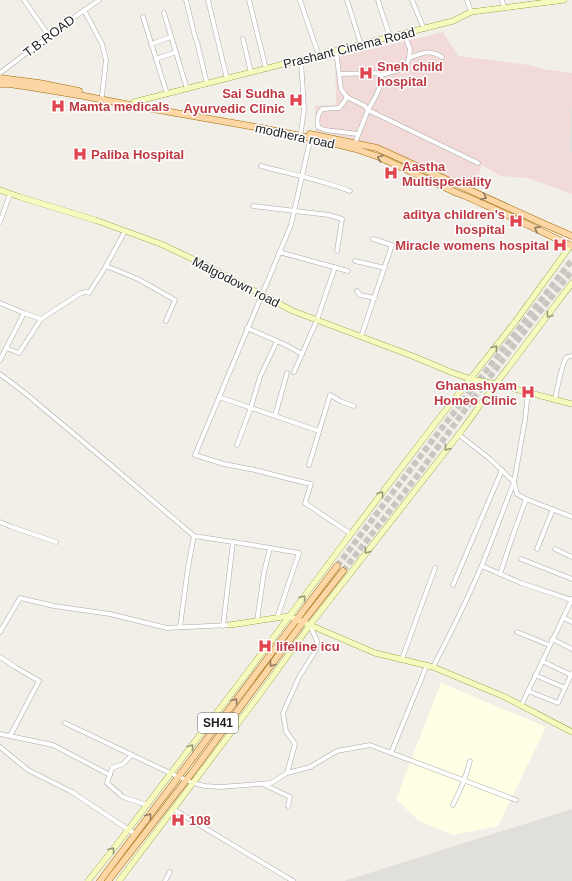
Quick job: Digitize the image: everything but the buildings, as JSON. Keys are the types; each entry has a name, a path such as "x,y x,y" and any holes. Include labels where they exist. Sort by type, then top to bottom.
{"main road":[{"path":"0,78 38,83 134,102 256,123 302,132 311,136 377,148 496,206 572,236"},
{"name":"modhera road","path":"0,84 30,87 84,96 311,136 379,157 457,193 496,206 572,246"},
{"name":"SH41","path":"108,881 186,780 337,566"},
{"name":"SH41","path":"100,881 178,777 300,620 338,577 346,573"}],"street":[{"path":"24,0 49,36"},
{"path":"186,0 207,84"},
{"path":"208,0 227,79"},
{"path":"249,0 266,69"},
{"path":"300,0 319,56"},
{"path":"347,0 361,45"},
{"path":"378,0 390,37"},
{"path":"412,0 424,29"},
{"path":"468,0 471,12"},
{"path":"502,0 504,8"},
{"name":"Prashant Cinema Road","path":"134,102 424,29 453,21 471,12 543,1 564,0"},
{"name":"T.B.ROAD","path":"0,73 97,1"},
{"path":"84,10 102,44 106,60 102,96"},
{"path":"164,13 187,89"},
{"path":"143,17 166,94"},
{"path":"340,74 376,73 381,75 399,70 406,66 410,58 410,49 404,34"},
{"path":"151,44 172,37"},
{"path":"243,39 251,73"},
{"path":"336,51 342,89 347,97 365,106 368,110 478,163"},
{"path":"156,59 176,52"},
{"path":"410,58 422,53 430,52 435,52 442,57"},
{"path":"301,60 304,109 302,132"},
{"path":"354,143 382,82 381,75"},
{"path":"347,97 339,108 322,109 319,113 317,121 318,127 325,130 358,134"},
{"path":"311,136 291,225 195,455 224,464 311,484 305,503 351,534"},
{"path":"261,166 302,176 350,191"},
{"name":"Malgodown road","path":"0,190 44,206 95,220 161,244 293,311 415,357 453,374 496,384"},
{"path":"0,222 10,194"},
{"path":"252,206 328,215 342,219 337,251"},
{"path":"6,348 19,353 41,319 81,293 89,293 125,231"},
{"path":"361,337 392,245 373,239"},
{"path":"88,881 430,430 515,322 572,246"},
{"path":"279,252 348,271"},
{"path":"355,261 385,268"},
{"path":"106,266 138,279 175,300 166,322"},
{"path":"294,372 316,320 335,267"},
{"path":"118,881 257,698 346,573 458,434 572,283"},
{"path":"357,291 360,295 375,298"},
{"path":"0,303 41,319"},
{"path":"0,360 24,313"},
{"path":"247,328 302,354"},
{"path":"237,445 251,408 260,377 277,341"},
{"path":"555,400 566,358 572,356"},
{"path":"275,416 287,373"},
{"path":"0,374 107,461 194,536 299,553 277,618"},
{"path":"496,384 572,404"},
{"path":"433,667 450,635 482,566 514,482 525,420 528,392"},
{"path":"308,465 330,395 342,402 354,406"},
{"path":"219,397 319,431"},
{"path":"458,434 490,458 514,482 517,494 572,517"},
{"path":"453,586 502,470"},
{"path":"500,574 526,499"},
{"path":"537,549 553,510"},
{"path":"0,522 56,542"},
{"path":"180,627 188,567 194,536"},
{"path":"223,626 233,542"},
{"path":"257,621 264,572 270,548"},
{"path":"555,549 572,557"},
{"path":"521,559 572,579"},
{"path":"329,563 332,573"},
{"path":"482,566 521,583 572,600 549,645 521,706"},
{"path":"402,659 435,568"},
{"path":"0,632 20,598 54,606 110,614 167,628 223,626 290,616 375,653 433,667 505,697 572,732"},
{"path":"564,618 572,622"},
{"path":"287,773 296,744 286,731 283,713 299,677 316,650 317,641 310,624"},
{"path":"517,632 549,645"},
{"path":"552,639 572,649"},
{"path":"0,657 39,681 10,736"},
{"path":"528,691 558,703 572,674 542,661"},
{"path":"391,753 427,665"},
{"path":"535,675 565,688"},
{"path":"65,723 178,777 205,786 271,783 287,773 310,767 337,751 370,745 516,800"},
{"path":"0,734 53,746 110,775"},
{"path":"0,748 28,770 72,792 135,834"},
{"path":"132,755 123,764 112,768 107,783 123,797 147,805"},
{"path":"453,805 464,781 470,761"},
{"path":"263,783 290,797 288,806"},
{"path":"173,809 293,881"},
{"path":"147,829 155,834"},
{"path":"165,881 170,872"}],"shaded area":[{"path":"443,32 458,56 529,65 542,69 572,73 569,147 570,152 572,153 572,194 528,178 500,176 482,165 474,190 377,145 316,131 315,106 336,105 335,58"},
{"path":"572,98 572,153 570,152 569,147"},
{"path":"441,683 546,727 498,826 453,835 419,821 396,799"},
{"path":"572,809 572,881 344,881"}],"tunnel":[{"path":"337,566 572,260"},
{"path":"343,571 417,476 530,324 572,271"}],"place":[{"name":"Sneh child hospital","path":"366,73"},
{"name":"Sai Sudha Ayurvedic Clinic","path":"296,100"},
{"name":"Mamta medicals","path":"58,106"},
{"name":"Paliba Hospital","path":"80,154"},
{"name":"Aastha Multispeciality","path":"391,173"},
{"name":"aditya children's hospital","path":"516,221"},
{"name":"Miracle womens hospital","path":"560,245"},
{"name":"Ghanashyam Homeo Clinic","path":"528,392"},
{"name":"lifeline icu","path":"265,646"},
{"name":"108","path":"178,820"}]}
